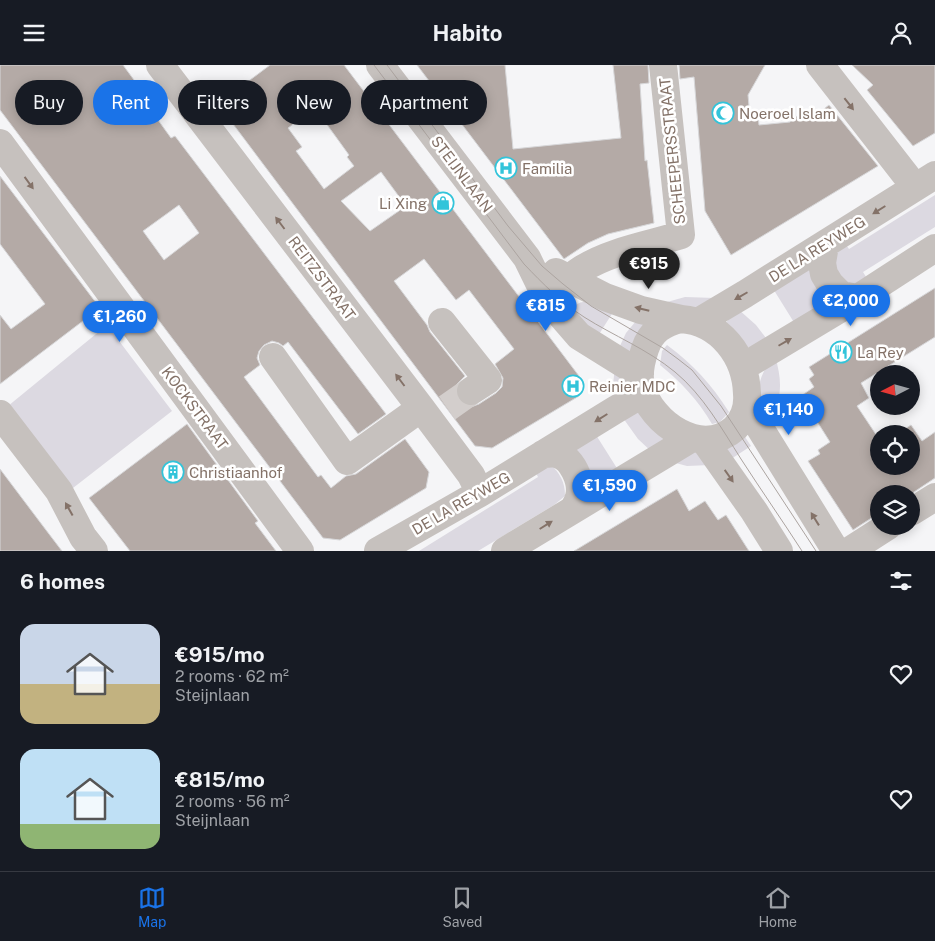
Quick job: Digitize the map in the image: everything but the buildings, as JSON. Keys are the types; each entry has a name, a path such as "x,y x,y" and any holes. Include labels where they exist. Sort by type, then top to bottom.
{"street":[{"name":"REITZSTRAAT","path":"160,65 433,412 480,493"},
{"name":"STEIJNLAAN","path":"380,65 527,258 547,299 579,336 642,384"},
{"name":"SCHEEPERSSTRAAT","path":"547,299 581,269 614,254 681,235 663,65"},
{"path":"820,65 925,181"},
{"name":"KOCKSTRAAT","path":"0,143 300,551"},
{"name":"DE LA REYWEG","path":"689,320 825,245 925,181"},
{"path":"825,245 822,263 824,274 830,284 841,295 858,298"},
{"path":"743,367 858,298 935,248"},
{"name":"STEIJNLAAN","path":"527,258 613,300 641,310 689,320"},
{"path":"689,320 709,327 728,342 743,367 747,386 747,407 738,425 729,434 718,439 698,439 683,435 668,425 651,407 642,384 642,357 652,335 658,328 668,322 689,320"},
{"path":"442,321 488,381 472,391"},
{"path":"273,357 347,461 433,412"},
{"name":"DE LA REYWEG","path":"378,551 480,493 615,410 642,384"},
{"path":"747,407 836,551"},
{"path":"0,414 59,491 83,537 94,551"},
{"path":"505,551 574,508 698,439"},
{"path":"698,439 754,511 779,551"},
{"path":"543,454 557,454 574,469 579,482 580,492 574,508"},
{"path":"920,506 935,497"},
{"path":"849,551 874,535"}],"shaded area":[{"path":"935,195 935,227 863,272 868,280 857,286 841,280 833,257 844,242 849,249"},
{"path":"808,265 836,298 795,324 772,287"},
{"path":"685,297 715,298 705,311 660,304"},
{"path":"590,301 615,309 596,339 570,313 573,307 578,304"},
{"path":"738,309 756,325 769,342 743,349 722,327"},
{"path":"636,321 651,321 635,356 619,348 626,333"},
{"path":"107,325 172,411 73,488 8,406"},
{"path":"667,345 694,367 723,402 729,412 720,422 712,424 689,392 660,365 662,351"},
{"path":"775,356 780,391 773,417 768,426 759,398 759,389 763,373"},
{"path":"615,366 631,386 616,395 613,385"},
{"path":"639,412 670,434 653,453 638,439 623,418"},
{"path":"741,431 751,446 731,459 723,442"},
{"path":"596,435 620,473 595,489 568,452"},
{"path":"697,452 710,465 687,466 668,461 681,453"},
{"path":"550,464 561,478 565,491 565,496 554,505 478,551 419,551 538,477 535,471"}],"tunnel":[{"path":"447,408 471,391"}],"tram line":[{"path":"374,65 524,264 538,279 560,299 595,324 642,349 664,364 694,391 719,424 802,551"},
{"path":"387,65 508,226 542,266 591,306 663,348 692,370 721,406 816,551"}],"place":[{"name":"Noeroel Islam","path":"723,113"},
{"name":"Familia","path":"506,168"},
{"name":"Li Xing","path":"443,203"},
{"name":"La Rey","path":"841,352"},
{"name":"Reinier MDC","path":"573,386"},
{"name":"Christiaanhof","path":"173,472"}]}
